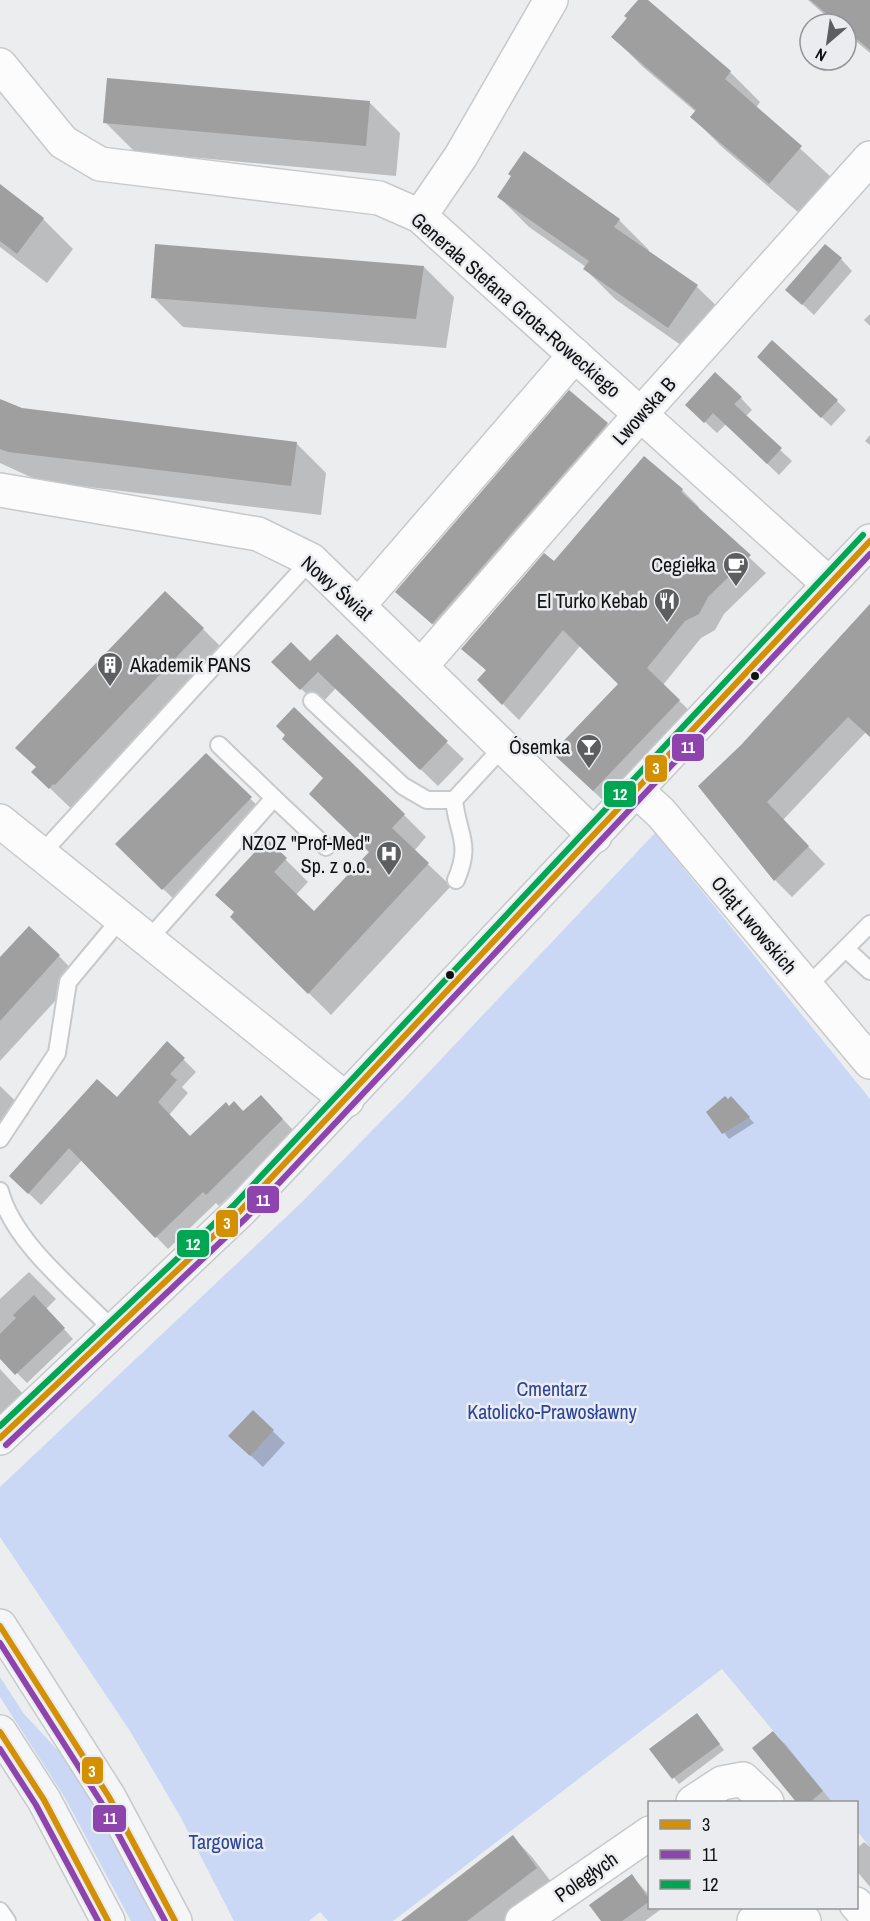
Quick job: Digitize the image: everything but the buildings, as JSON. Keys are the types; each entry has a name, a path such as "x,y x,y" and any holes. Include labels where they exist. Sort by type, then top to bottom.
{"main road":[{"path":"0,1438 240,1211 347,1100 870,541"},
{"path":"0,1626 109,1797 175,1921"},
{"path":"0,1732 44,1800 104,1919"}],"street":[{"path":"420,216 461,156 551,0"},
{"name":"Generała Stefana Grota-Roweckiego","path":"0,65 63,142 100,164 379,198 420,216 829,584"},
{"name":"Lwowska B","path":"421,666 641,414 870,158"},
{"path":"359,605 575,355"},
{"name":"Nowy Świat","path":"0,490 258,534 311,560 595,836"},
{"name":"Orląt Lwowskich","path":"636,790 661,813 870,1062"},
{"path":"0,822 122,917 347,1100"},
{"path":"696,1801 722,1783 743,1779 765,1801"},
{"name":"Poległych","path":"522,1921 648,1834"},
{"path":"858,1907 870,1920"},
{"path":"754,1921 772,1909"}],"lane":[{"path":"42,853 311,560"},
{"path":"312,701 403,786 427,800 453,800 503,747"},
{"path":"219,745 326,847"},
{"path":"149,939 274,798"},
{"path":"453,800 457,823 466,848 456,880"},
{"path":"0,1139 57,1053 68,982 122,917"},
{"path":"807,987 847,950 870,924"},
{"path":"847,950 870,972"},
{"path":"0,1191 4,1205 31,1246 114,1330"},
{"path":"0,1911 7,1921"}],"green space":[{"name":"Cmentarz Katolicko-Prawosławny","path":"655,833 870,1099 870,1847 858,1832 858,1801 831,1801 722,1669 393,1921 328,1921 320,1912 309,1921 234,1921 180,1816 130,1731 0,1537 0,1487 301,1203 411,1091"},
{"path":"0,1677 24,1714 65,1758 85,1785 158,1921 131,1921 64,1796 0,1697"}],"transit line":[{"name":"12","path":"0,1426 234,1205 863,535"},
{"name":"3","path":"0,1438 240,1211 870,541"},
{"name":"11","path":"6,1445 247,1217 870,554"},
{"name":"3","path":"0,1626 109,1797 175,1921"},
{"name":"11","path":"0,1643 101,1802 165,1921"},
{"name":"3","path":"0,1732 44,1800 108,1921"},
{"name":"11","path":"0,1749 36,1805 98,1921"}],"place":[{"name":"Cegiełka","path":"736,588"},
{"name":"El Turko Kebab","path":"667,624"},
{"name":"Akademik PANS","path":"110,688"},
{"name":"Ósemka","path":"589,770"},
{"name":"NZOZ \"Prof-Med\" Sp. z o.o.","path":"389,877"}],"park label":[{"name":"Targowica","path":"226,1842"}]}
